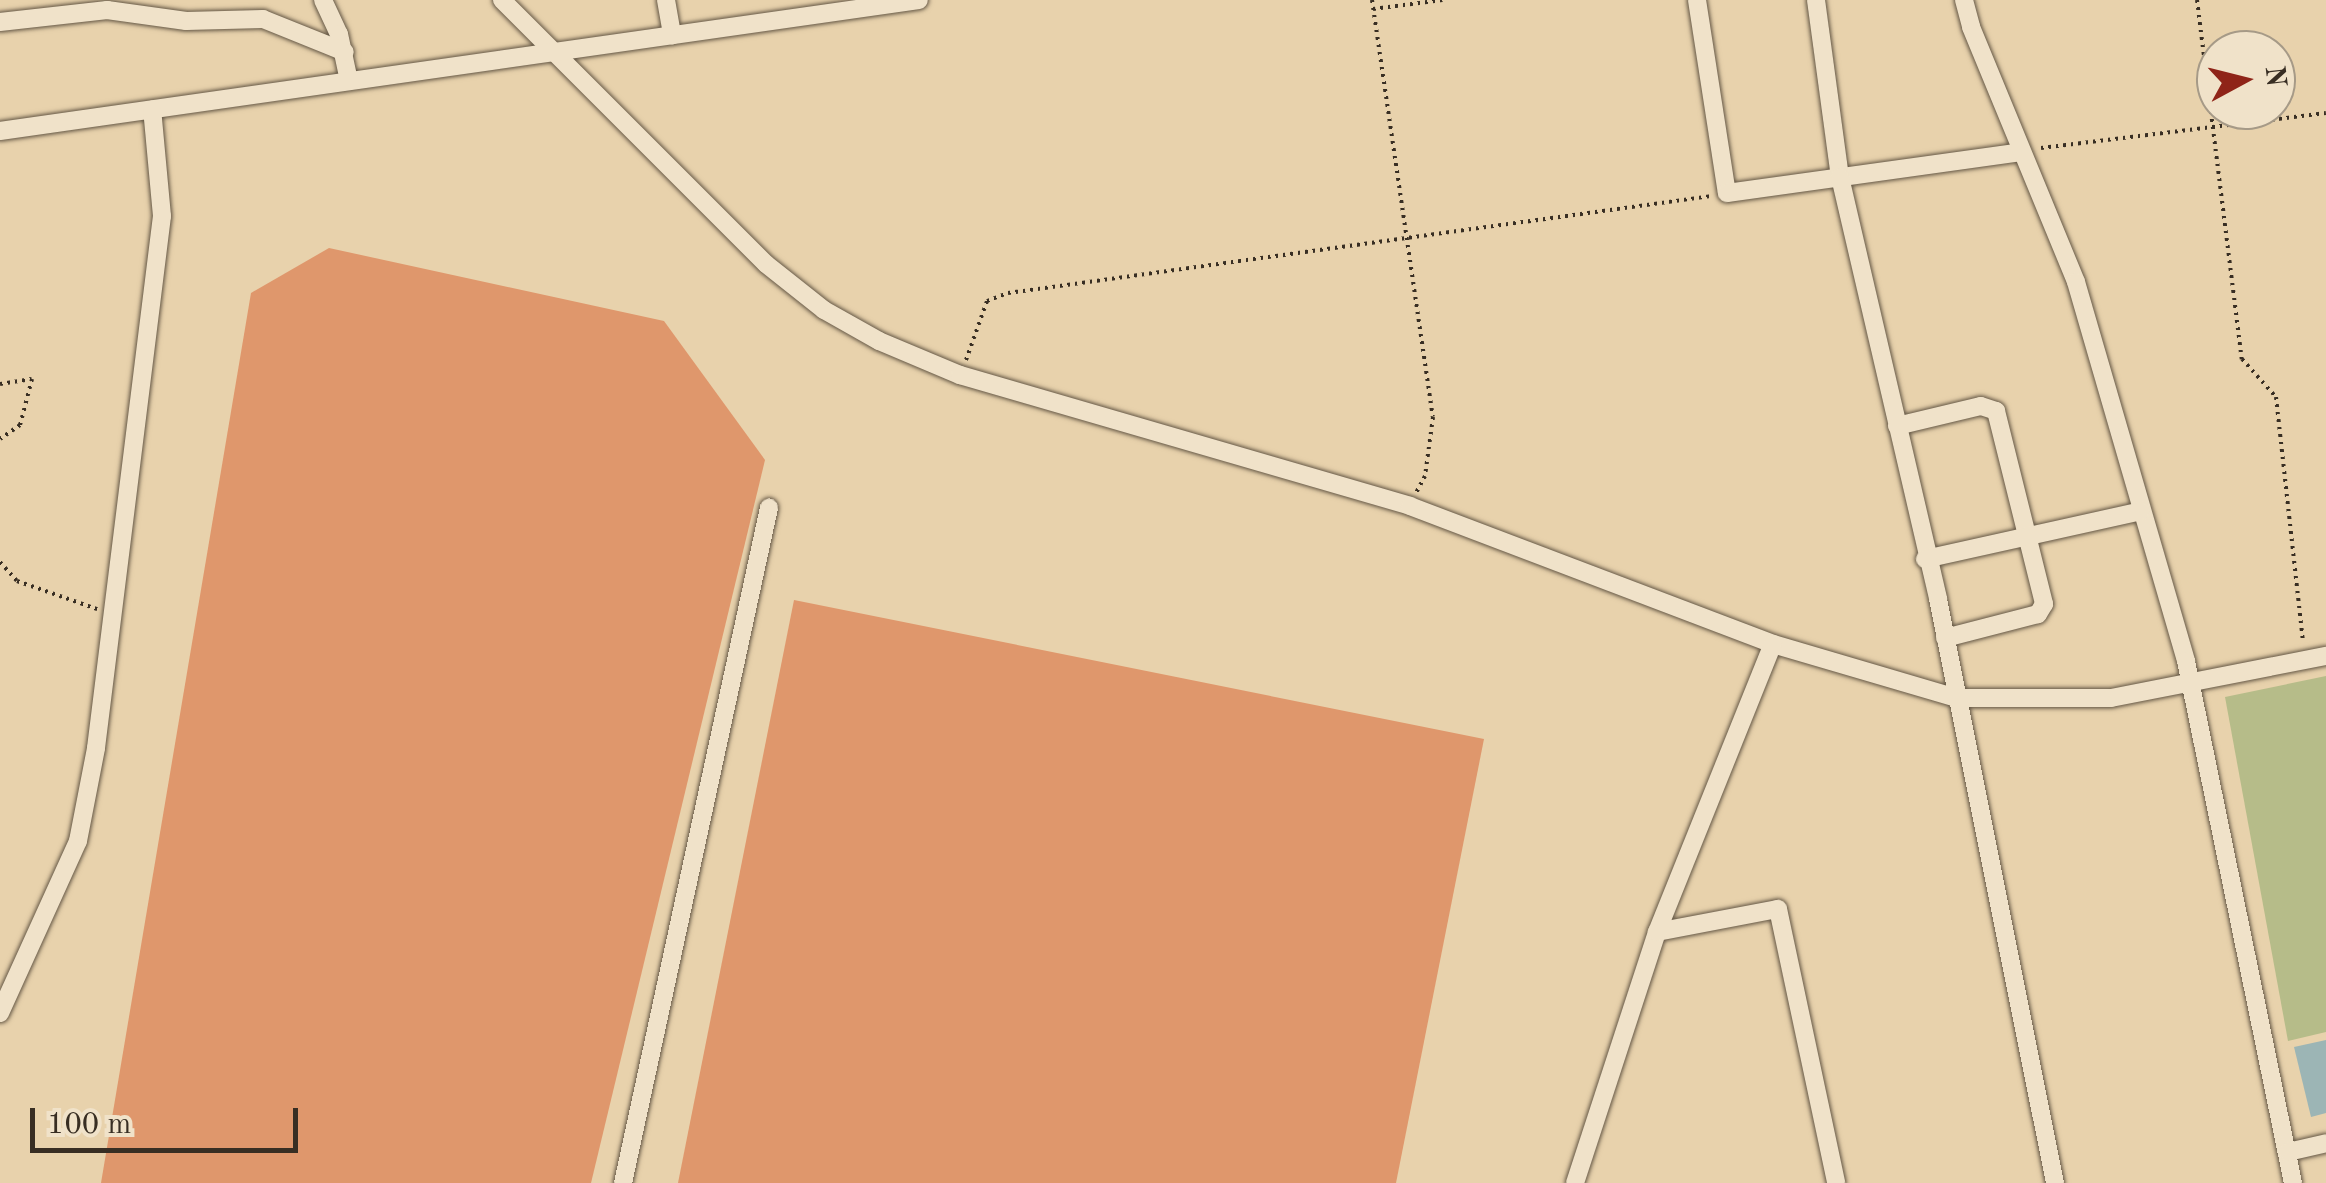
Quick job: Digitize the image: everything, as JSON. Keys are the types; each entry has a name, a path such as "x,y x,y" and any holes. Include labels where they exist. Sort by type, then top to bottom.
{"street":[{"path":"176,0 186,21"},
{"path":"323,0 345,52 349,82"},
{"path":"502,0 766,264 824,310 879,342 960,375 1410,506 1773,644 1956,698 2111,698 2326,656"},
{"path":"666,0 672,34"},
{"path":"0,132 919,0"},
{"path":"1697,0 1727,194 2022,152"},
{"path":"1816,0 1840,177 1945,638 2055,1183"},
{"path":"1964,0 2076,282 2190,682 2293,1183"},
{"path":"2,16 108,10 186,21 263,19 345,52"},
{"path":"0,1014 78,841 96,748 162,216 152,109"},
{"path":"1897,426 1982,406 1996,411 2044,604 2038,614 1945,638"},
{"path":"624,1183 769,508"},
{"path":"1925,559 2141,511"},
{"path":"1582,1178 1657,932 1773,644"},
{"path":"1657,932 1778,909 1836,1183"},
{"path":"2288,1152 2326,1143"}],"path":[{"path":"1372,0 1434,418 1425,476 1410,506"},
{"path":"1373,9 1442,0"},
{"path":"2197,0 2202,30"},
{"path":"2296,117 2326,113"},
{"path":"2022,152 2196,129"},
{"path":"2216,130 2242,359 2276,397 2304,660"},
{"path":"960,375 988,301 1008,293 1727,194"},
{"path":"0,384 32,379 20,425 0,440"},
{"path":"0,562 18,581 114,614"}],"green space":[{"path":"2326,676 2326,1032 2288,1041 2225,697"}],"water":[{"path":"2326,1040 2326,1113 2311,1117 2294,1047"}],"building":[{"path":"329,248 664,321 765,460 591,1183 101,1183 251,293"},
{"path":"794,600 1484,739 1396,1183 678,1183"}]}
